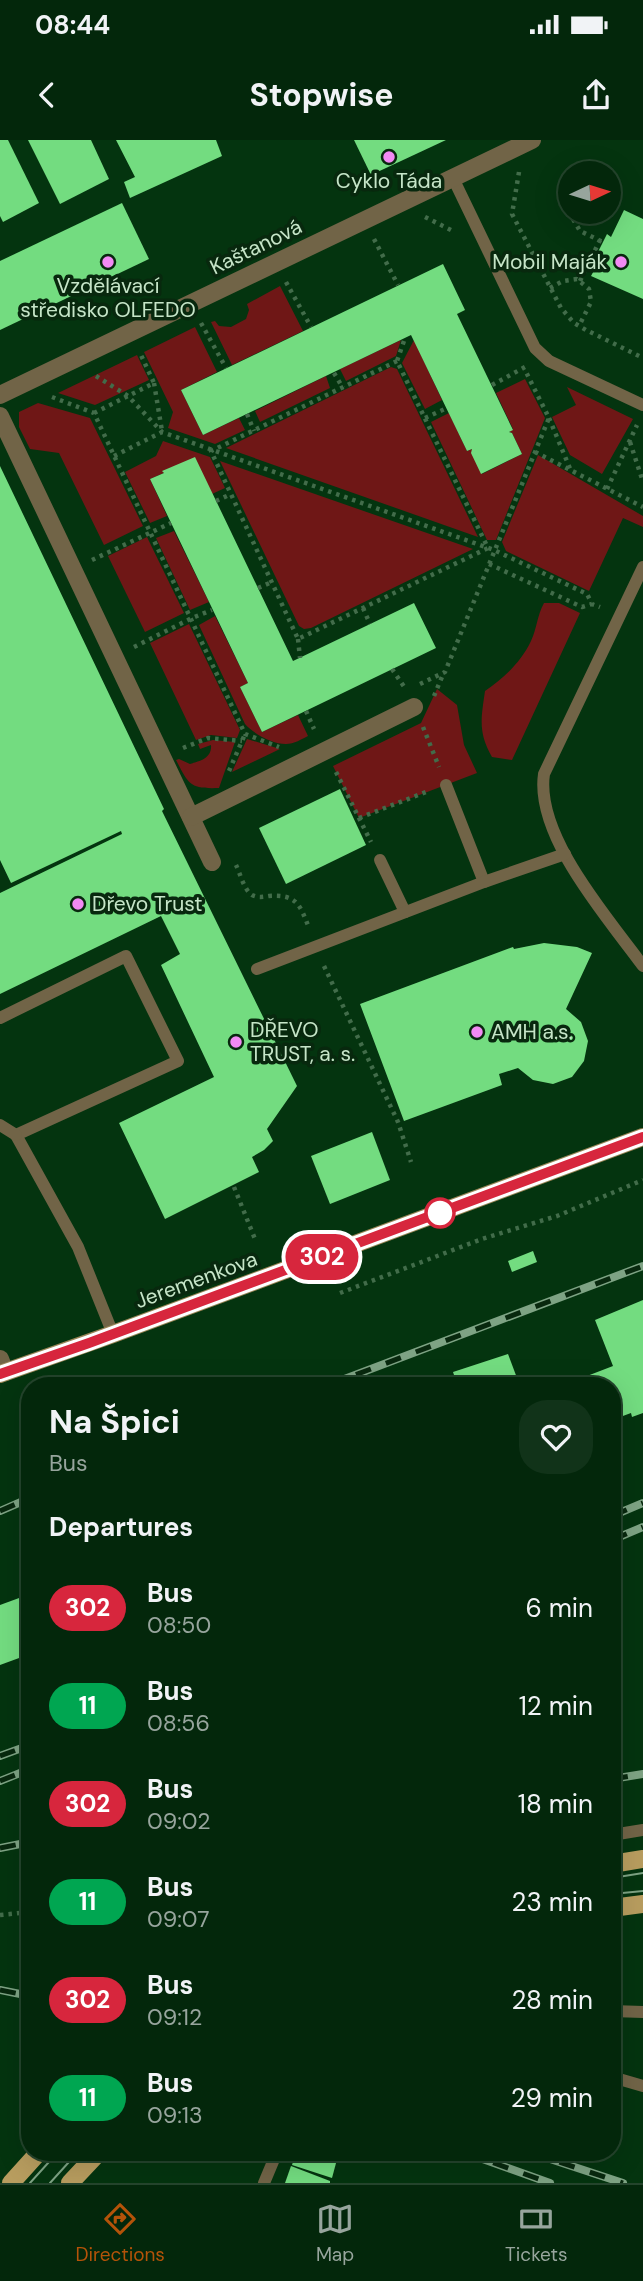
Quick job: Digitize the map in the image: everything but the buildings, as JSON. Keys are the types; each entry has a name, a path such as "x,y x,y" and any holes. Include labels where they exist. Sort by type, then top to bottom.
{"main road":[{"path":"621,1863 643,1859"},
{"path":"621,1907 643,1904"},
{"path":"11,2183 31,2161"},
{"path":"70,2183 91,2161"}],"street":[{"name":"Kaštanová","path":"0,395 527,142"},
{"path":"0,416 212,862"},
{"path":"191,817 414,707"},
{"name":"Jeremenkova","path":"2,1368 113,1334 643,1137"}],"lane":[{"path":"453,178 535,348 542,355 643,405"},
{"path":"643,567 544,774 542,786 547,816 565,854 643,966"},
{"path":"446,785 484,882"},
{"path":"257,969 484,882 565,854"},
{"path":"380,860 405,912"},
{"path":"0,1018 127,956 178,1062 16,1135"},
{"path":"0,1125 16,1135 78,1247 113,1334"},
{"path":"621,1834 643,1830"},
{"path":"621,2011 643,2012"},
{"path":"621,2080 643,2086"},
{"path":"264,2183 273,2161"}],"path":[{"path":"527,142 512,214 550,288 567,316 579,326 643,358"},
{"path":"422,215 458,233"},
{"path":"576,224 580,231 601,241 580,281"},
{"path":"386,232 373,237 398,285"},
{"path":"550,288 563,281 577,279 589,289 591,296 579,326"},
{"path":"285,280 311,327"},
{"path":"188,327 200,321 226,368"},
{"path":"405,338 397,362 488,548"},
{"path":"127,356 139,350 154,383 162,432"},
{"path":"492,385 542,355"},
{"path":"519,356 571,471"},
{"path":"211,451 397,362"},
{"path":"103,367 91,373 128,396 162,432 494,550 587,594 592,604"},
{"path":"334,373 343,388"},
{"path":"94,413 154,383"},
{"path":"56,389 44,394 94,413 246,734 286,750 274,756"},
{"path":"425,418 447,408"},
{"path":"247,414 254,430"},
{"path":"432,700 549,418"},
{"path":"607,489 639,421"},
{"path":"114,456 162,432"},
{"path":"629,441 643,482"},
{"path":"211,451 298,639 300,658"},
{"path":"535,452 643,507"},
{"path":"216,501 231,494"},
{"path":"73,569 171,523"},
{"path":"298,639 488,548"},
{"path":"489,564 582,607 592,604 603,608"},
{"path":"258,588 272,582"},
{"path":"363,608 370,624"},
{"path":"115,657 212,610"},
{"path":"359,818 446,785 414,707 392,669"},
{"path":"414,707 445,672"},
{"path":"396,696 414,707"},
{"path":"306,711 380,860"},
{"path":"237,774 225,780 246,734"},
{"path":"162,757 208,738 242,741"},
{"path":"231,856 248,891 253,895 283,895 299,905 315,946 398,1122 411,1162"},
{"path":"340,1293 482,1239 556,1216 643,1180"},
{"path":"234,1187 255,1239"},
{"path":"0,1915 21,1913"}],"shaded area":[{"path":"280,286 303,331 232,365 211,322 231,327 246,319 249,310 247,304"},
{"path":"195,327 217,372 181,390 203,435 239,418 245,430 215,444 168,428 173,412 144,352"},
{"path":"401,340 396,356 346,381 340,369"},
{"path":"414,340 442,400 425,409 402,363"},
{"path":"137,355 149,380 95,405 58,393"},
{"path":"391,367 397,369 478,537 226,448"},
{"path":"326,376 330,388 260,422 255,411"},
{"path":"525,379 545,418 496,540 487,540 431,422 449,413 467,451 472,449 482,474 522,454 509,432 513,429 496,393"},
{"path":"567,387 633,419 602,474 570,455 552,417 576,405"},
{"path":"38,403 90,418 143,526 104,545 59,453 30,449 19,427 19,412"},
{"path":"163,441 210,457 225,488 212,494 172,467 163,471 164,473 150,479 167,516 150,523 125,472 156,456"},
{"path":"538,455 643,516 643,527 623,518 589,591 506,551 502,542"},
{"path":"220,461 473,549 304,629 299,626"},
{"path":"174,531 209,602 190,610 156,538"},
{"path":"147,537 184,613 145,632 108,556"},
{"path":"544,603 559,603 580,613 512,760 492,757 484,740 482,725 485,691 517,663 527,649"},
{"path":"215,616 248,683 240,687 262,732 298,715 308,736 292,743 281,744 264,738 245,724 199,625"},
{"path":"189,624 240,730 237,738 211,735 196,740 150,643"},
{"path":"437,689 457,705 464,745 477,773 359,818 333,766 421,723"},
{"path":"247,739 280,749 232,772"},
{"path":"213,740 235,742 219,788 202,788 188,780 176,760 190,764 202,760 210,753 211,745 200,749 198,744"}],"tram line":[{"path":"621,1877 643,1873"},
{"path":"621,1893 643,1891"},
{"path":"30,2183 50,2161"},
{"path":"50,2183 70,2161"}],"railway":[{"path":"350,1377 643,1266"},
{"path":"0,1511 21,1502"},
{"path":"621,1512 643,1503"},
{"path":"621,1536 643,1527"},
{"path":"0,1756 21,1748"},
{"path":"0,1781 21,1773"},
{"path":"621,1778 643,1774"},
{"path":"0,1848 21,1844"},
{"path":"0,1990 21,1994"},
{"path":"488,2161 550,2183"},
{"path":"556,2161 623,2183"}],"bus line":[{"name":"302","path":"0,1374 40,1362 643,1137"}],"place":[{"name":"Cyklo Táda","path":"389,157"},
{"name":"Vzdělávací středisko OLFEDO","path":"108,262"},
{"name":"Mobil Maják","path":"621,262"},
{"name":"Dřevo Trust","path":"78,904"},
{"name":"AMH a.s.","path":"477,1032"},
{"name":"DŘEVO TRUST, a. s.","path":"236,1042"}]}
